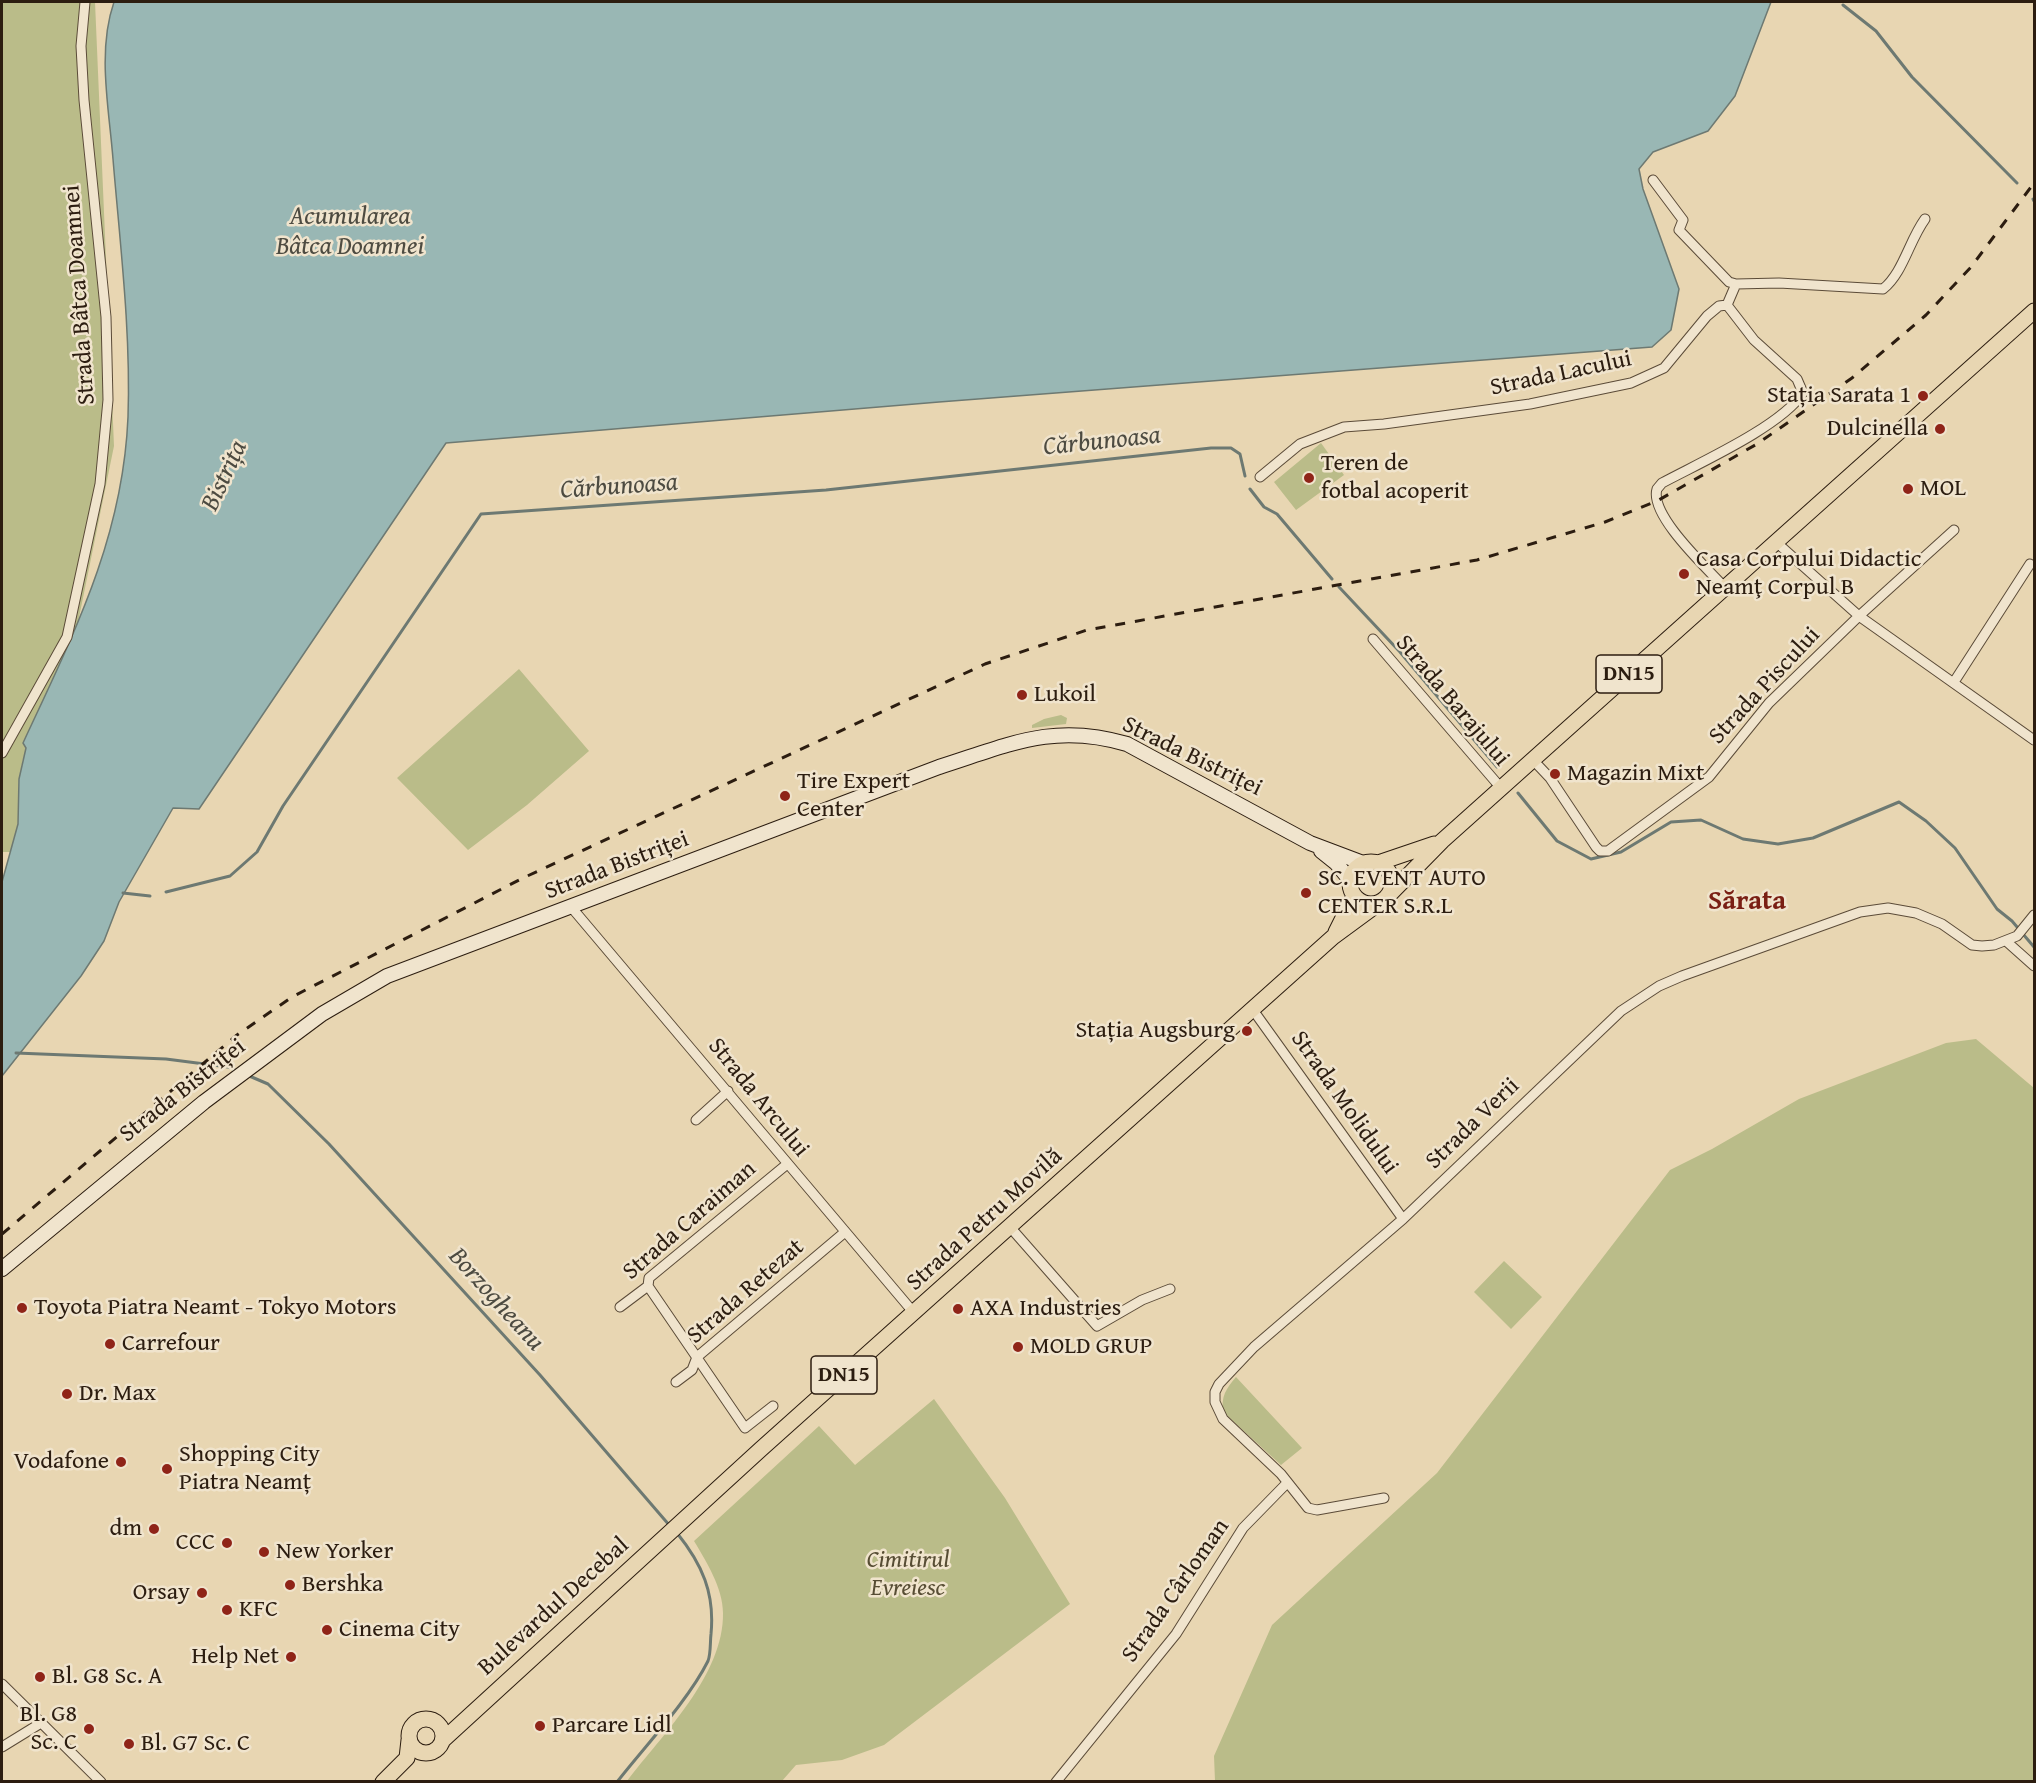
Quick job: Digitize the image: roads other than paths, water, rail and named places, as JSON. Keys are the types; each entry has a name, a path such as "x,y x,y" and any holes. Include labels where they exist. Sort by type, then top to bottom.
{"main road":[{"name":"Strada Petru Movilă","path":"666,1535 1333,937 1385,898 1442,841 1776,542 2032,319"},
{"name":"Strada Bistriței","path":"2,1269 255,1063 327,1011 387,976 572,908 939,767 1027,739 1054,734 1106,738 1127,744 1310,843 1336,863 1350,880"},
{"name":"Strada Petru Movilă","path":"1371,863 1442,841"},
{"name":"Strada Bistriței","path":"1310,843 1371,863"},
{"path":"1371,863 1391,876 1385,898 1370,904 1354,896 1350,880 1354,870 1371,863"},
{"name":"Strada Petru Movilă","path":"1333,937 1354,896"},
{"name":"Bulevardul Decebal","path":"443,1740 666,1535"},
{"name":"Bulevardul Decebal","path":"431,1720 452,1718 473,1711"},
{"name":"DN15","path":"383,1782 407,1758 414,1724 423,1720 431,1720"},
{"path":"431,1720 441,1728 443,1740"},
{"path":"409,1740 416,1750 427,1753"},
{"name":"DN15","path":"398,1782 427,1753 436,1750 443,1740"}],"street":[{"name":"Strada Bâtca Doamnei","path":"4,750 67,637 90,538 105,442 108,400 106,317 84,100 81,46 85,2"},
{"path":"1653,180 1683,220 1679,230 1729,282 1736,284 1779,283 1882,289 1897,274 1912,240 1925,219"},
{"path":"1725,588 1666,520 1657,501 1657,489 1662,483 1765,425 1796,402 1803,393 1797,379 1754,340 1727,305 1736,284"},
{"name":"Strada Lacului","path":"1260,477 1300,444 1344,427 1384,424 1530,404 1631,383 1664,368 1707,316 1719,306 1727,305"},
{"name":"Strada Piscului","path":"1533,760 1550,778 1596,847 1600,851 1608,851 1709,777 1768,703 1954,530"},
{"path":"1776,542 1859,616 2034,740"},
{"path":"1954,682 2030,564"},
{"name":"Strada Barajului","path":"1373,639 1501,788"},
{"name":"Strada Arcului","path":"572,908 728,1091 786,1165 914,1313"},
{"name":"Strada Verii","path":"1384,1498 1317,1510 1308,1508 1281,1474 1223,1419 1215,1402 1215,1392 1228,1372 1254,1347 1402,1219 1600,1028 1659,986 1752,948 1875,909 1899,909 1931,918 1972,945 1994,945 2017,936 2026,929 2034,915"},
{"path":"2006,941 2034,966"},
{"name":"Strada Molidului","path":"1253,1010 1402,1219"},
{"path":"696,1120 728,1091"},
{"name":"Strada Caraiman","path":"620,1307 648,1286 649,1278 786,1165"},
{"path":"1010,1227 1097,1326 1142,1300 1170,1289"},
{"name":"Strada Retezat","path":"676,1382 692,1370 697,1357 845,1232"},
{"path":"648,1286 745,1428 773,1406"},
{"name":"Strada Cârloman","path":"1056,1782 1176,1634 1243,1528 1287,1483"},
{"path":"2,1684 101,1782"},
{"path":"2,1747 41,1723"}],"water":[{"name":"Acumularea Bâtca Doamnei","path":"114,2 1771,2 1735,96 1708,131 1653,152 1639,169 1643,189 1679,289 1671,330 1652,347 446,443 199,809 173,808 119,902 104,941 81,976 2,1076 2,882 18,824 19,779 26,748 23,743 60,664 92,585 117,504 124,462 129,385 126,320 105,60 106,40"}],"waterway":[{"path":"1843,5 1876,31 1912,77 2017,183"},
{"name":"Cărbunoasa","path":"166,892 230,876 257,852 283,806 481,514 826,490 1211,448 1231,448 1240,454 1245,476"},
{"name":"Cărbunoasa","path":"1250,489 1264,507 1277,514 1332,579"},
{"name":"Cărbunoasa","path":"1339,587 1400,652 1497,767"},
{"path":"1518,793 1557,841 1591,859 1621,852 1671,822 1701,820 1743,839 1778,844 1813,838 1899,802 1926,821 1955,848 1997,909 2012,921 2034,947"},
{"path":"123,893 150,896"},
{"name":"Borzogheanu","path":"16,1053 166,1059 228,1067 239,1072"},
{"name":"Borzogheanu","path":"247,1075 268,1084 329,1144 540,1375 670,1526"},
{"name":"Borzogheanu","path":"617,1782 678,1707 709,1658 712,1619 709,1592 700,1568 677,1533"}],"railway":[{"path":"2,1234 237,1035 292,997 523,878 985,664 1087,630 1477,560 1605,522 1657,501 1757,444 1852,378 1926,315 1971,267 2034,183"}],"place":[{"name":"Stația Sarata 1","path":"1923,396"},
{"name":"Dulcinella","path":"1940,429"},
{"name":"Teren de fotbal acoperit","path":"1309,478"},
{"name":"MOL","path":"1908,489"},
{"name":"Casa Corpului Didactic Neamţ Corpul B","path":"1684,574"},
{"name":"Lukoil","path":"1022,695"},
{"name":"Magazin Mixt","path":"1555,774"},
{"name":"Tire Expert Center","path":"785,796"},
{"name":"SC. EVENT AUTO CENTER S.R.L","path":"1306,893"},
{"name":"Stația Augsburg","path":"1247,1031"},
{"name":"Toyota Piatra Neamt - Tokyo Motors","path":"22,1308"},
{"name":"AXA Industries","path":"958,1309"},
{"name":"Carrefour","path":"110,1344"},
{"name":"MOLD GRUP","path":"1018,1347"},
{"name":"Dr. Max","path":"67,1394"},
{"name":"Vodafone","path":"121,1462"},
{"name":"Shopping City Piatra Neamț","path":"167,1469"},
{"name":"dm","path":"154,1529"},
{"name":"CCC","path":"227,1543"},
{"name":"New Yorker","path":"264,1552"},
{"name":"Bershka","path":"290,1585"},
{"name":"Orsay","path":"202,1593"},
{"name":"KFC","path":"227,1610"},
{"name":"Cinema City","path":"327,1630"},
{"name":"Help Net","path":"291,1657"},
{"name":"Bl. G8 Sc. A","path":"40,1677"},
{"name":"Parcare Lidl","path":"540,1726"},
{"name":"Bl. G8 Sc. C","path":"89,1729"},
{"name":"Bl. G7 Sc. C","path":"129,1744"}],"district":[{"name":"Sărata","path":"1747,902"}],"water label":[{"name":"Bistrița","path":"225,476"}],"park label":[{"name":"Cimitirul Evreiesc","path":"908,1575"}]}
